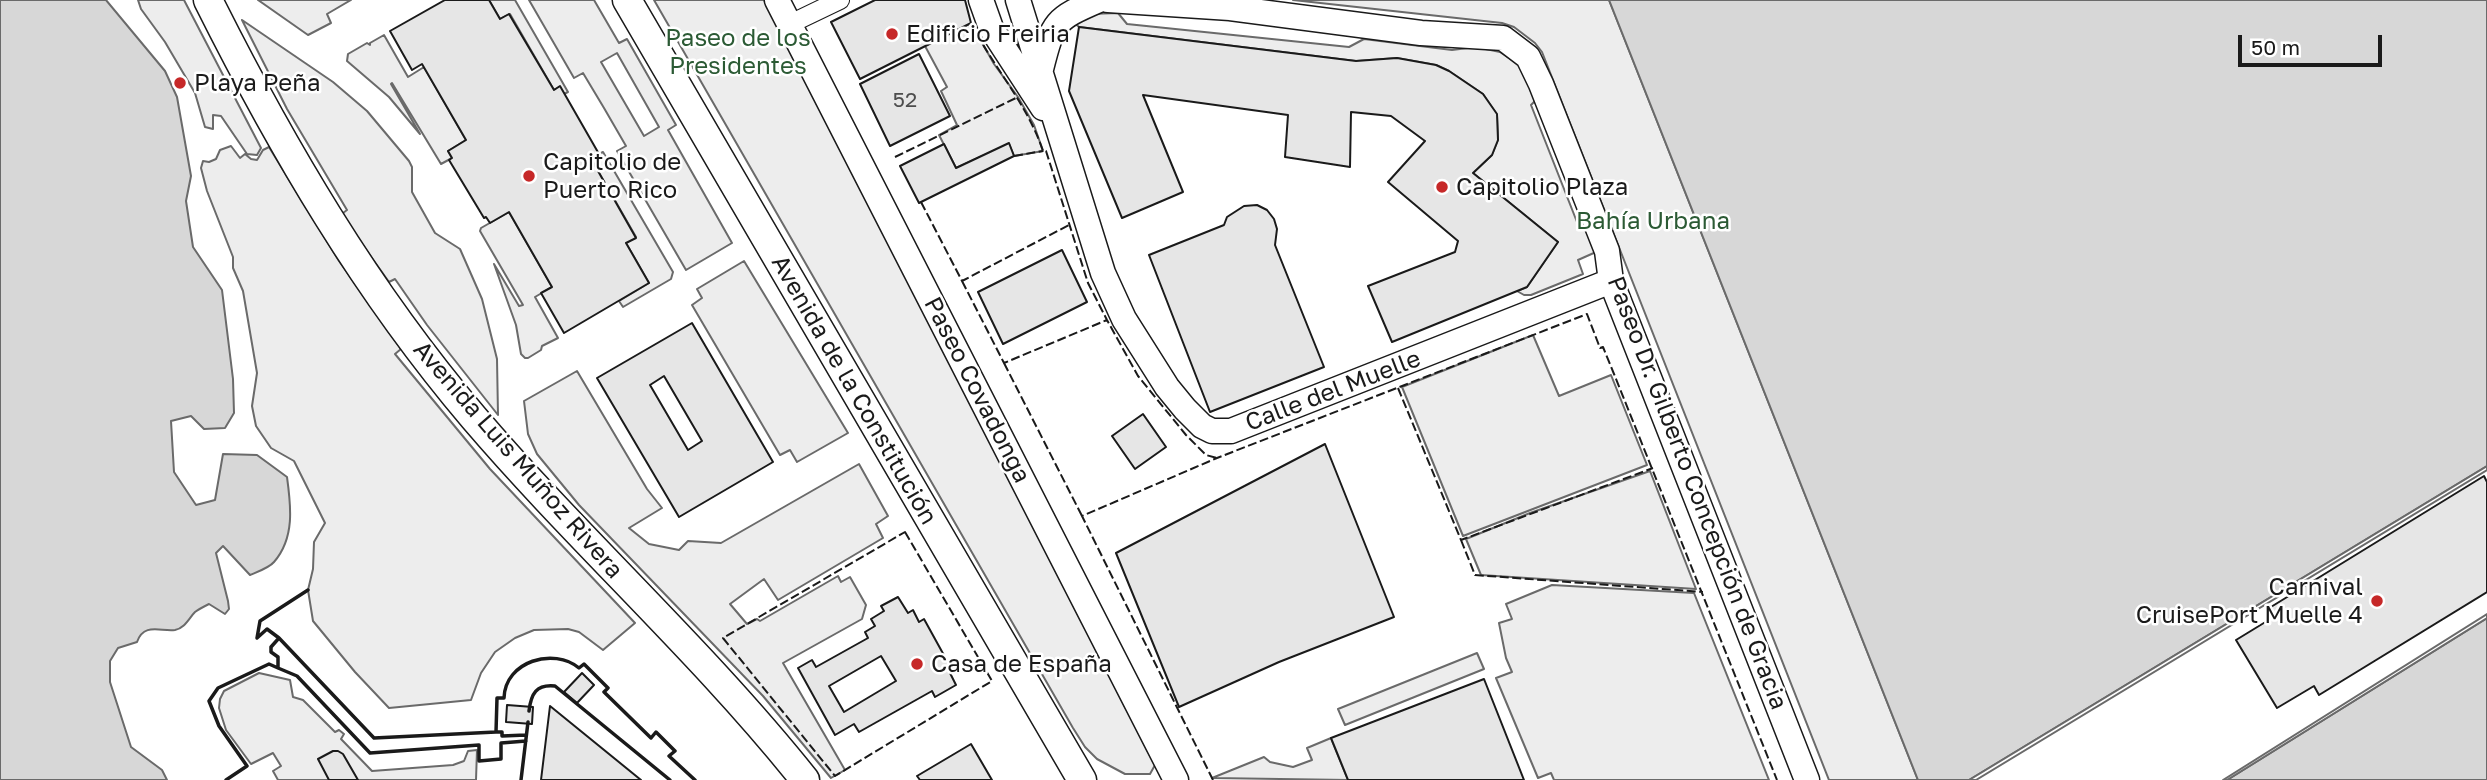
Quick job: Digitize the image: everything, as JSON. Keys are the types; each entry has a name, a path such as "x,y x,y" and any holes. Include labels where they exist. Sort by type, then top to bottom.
{"main road":[{"name":"Avenida Luis Muñoz Rivera","path":"208,0 257,94 335,230 427,360 474,418 763,728 805,780"},
{"name":"Avenida de la Constitución","path":"626,0 1083,779"},
{"name":"Paseo Covadonga","path":"777,0 1176,780"},
{"name":"Calle del Muelle","path":"981,0 991,28 1061,135"},
{"name":"Calle del Muelle","path":"1018,0 1103,273 1124,319 1167,387 1202,426 1212,431 1231,430 1274,415 1611,281"},
{"path":"1041,69 1053,30 1061,19 1067,13 1099,0"},
{"name":"Paseo Dr. Gilberto Concepción de Gracia","path":"1108,0 1230,8 1420,33 1503,38 1528,57 1607,251 1611,281 1807,780"}],"street":[{"path":"790,24 840,0"}],"shaded area":[{"path":"0,0 106,0 165,71 177,97 191,176 186,201 193,247 222,290 233,379 234,413 225,428 204,429 191,416 171,421 174,472 196,505 215,500 223,454 257,455 287,477 290,521 285,543 274,562 250,575 223,546 216,553 228,601 229,609 225,614 209,604 195,612 178,629 153,629 144,632 137,642 118,648 110,661 110,682 131,747 162,770 167,780 0,780"},
{"path":"138,0 184,0 261,148 257,155 247,154 221,116 213,115 213,129 205,127 195,93 165,42 141,9"},
{"path":"258,0 351,0 327,14 331,23 308,35"},
{"path":"489,0 515,0 568,92 564,94 560,87 554,90 510,14 500,19"},
{"path":"529,0 594,0 619,43 627,39 676,125 668,130 732,243 686,270 617,151 626,146 604,108 583,73 574,78","holes":["617,53 659,127 644,136 601,62"]},
{"name":"Paseo de los Presidentes","path":"654,0 764,0 1155,765 1150,774 1125,774 1097,759 1085,747"},
{"name":"Bahía Urbana","path":"1293,0 1609,0 1918,780 1829,780 1542,52 1535,43 1514,27 1502,23"},
{"path":"1609,0 2487,0 2487,466 1969,780 1918,780"},
{"path":"1118,13 1127,24 1349,47 1364,39 1452,50 1476,47 1500,52 1518,64 1524,72 1535,101 1531,105 1577,222 1586,229 1596,252 1578,260 1583,274 1531,295 1517,291 1527,287 1558,242 1473,173 1492,155 1498,140 1497,115 1483,94 1449,71 1436,65 1397,58 1356,61 1079,27 1072,21 1090,14"},
{"path":"242,20 333,82 367,111 409,161 412,167 412,192 435,233 460,249 482,299 497,359 498,415 427,325 395,279 389,282 347,223 343,213 347,210 287,109"},
{"path":"971,23 1034,125 1043,151 1014,156 1009,144 956,168 939,135 957,125 941,91 947,87 925,46"},
{"path":"384,35 408,77 424,67 466,140 448,151 452,158 441,164 392,83 420,134 389,97 347,61 348,54 367,43 370,45"},
{"path":"231,146 240,158 245,154 257,160 263,150 269,147 339,261 401,349 395,354 490,469 635,623 603,650 579,632 568,629 534,630 515,638 495,652 481,673 471,700 389,708 313,621 308,590 313,569 314,542 325,523 294,461 271,448 256,426 252,406 257,373 243,291 201,168 203,161 216,159 220,150"},
{"path":"603,152 673,272 671,279 623,307 619,301 649,283 626,243 636,237 594,164 602,159 599,154"},
{"path":"509,212 552,287 535,297 558,338 542,346 541,350 528,358 521,354 516,325 494,264 519,306 523,305 480,231"},
{"path":"744,261 848,433 797,462 790,450 780,455 692,305 702,298 697,289"},
{"path":"1533,335 1559,396 1611,375 1647,465 1463,536 1402,387"},
{"path":"577,371 647,489 662,508 629,528 649,544 679,550 688,541 721,543 859,464 888,516 876,524 883,538 778,600 764,579 730,604 747,624 757,619 760,621 838,576 841,582 850,577 866,605 862,619 783,663 845,770 831,778 763,696 579,505 537,454 528,434 524,401"},
{"path":"1650,471 1696,589 1481,575 1466,539 1530,513"},
{"path":"1552,585 1694,593 1769,780 1554,780 1551,773 1538,778 1496,678 1512,672 1506,658 1499,623 1512,619 1506,604"},
{"path":"2487,618 2487,780 2227,780"},
{"path":"1477,653 1484,669 1345,725 1338,709"},
{"path":"259,673 290,680 293,697 303,700 335,732 339,730 344,734 341,739 372,771 453,765 464,761 468,751 477,750 476,780 278,780 273,771 281,766 273,753 251,764 226,730 219,708 224,691"},
{"path":"1331,738 1348,780 1212,778 1264,757 1270,762 1293,767 1312,760 1307,748"}],"pier":[{"path":"2487,466 2487,470 1976,780 1969,780"},
{"path":"2487,614 2487,618 2223,780"}],"building":[{"name":"Capitolio de Puerto Rico","path":"445,0 489,0 500,19 509,14 554,90 560,86 602,159 594,164 636,238 626,243 649,283 564,333 541,293 552,287 509,212 490,223 484,218 449,160 452,158 448,151 466,140 422,64 412,70 390,31"},
{"name":"Edificio Freiria","path":"875,0 965,0 971,23 860,79 831,22"},
{"name":"Capitolio Plaza","path":"1079,27 1356,61 1397,58 1436,65 1483,94 1497,114 1498,140 1492,155 1473,173 1558,242 1527,287 1392,342 1368,286 1455,252 1458,241 1388,182 1425,141 1391,116 1351,112 1350,167 1285,157 1288,115 1143,95 1183,192 1122,218 1069,91"},
{"path":"919,54 950,116 890,146 860,84"},
{"path":"1009,143 1014,156 919,203 900,166 944,144 956,168"},
{"path":"1257,205 1267,210 1274,219 1277,229 1275,245 1324,367 1210,412 1149,255 1224,225 1227,217 1244,206"},
{"path":"1062,250 1087,302 1003,344 978,292"},
{"path":"692,323 773,462 679,517 597,378","holes":["664,376 702,441 688,450 650,385"]},
{"path":"1143,414 1166,447 1135,469 1112,436"},
{"path":"1325,444 1394,617 1279,662 1179,707 1116,553"},
{"name":"Carnival CruisePort Muelle 4","path":"2484,476 2487,482 2487,592 2319,695 2314,686 2277,708 2236,640 2272,618 2266,610"},
{"name":"Casa de España","path":"898,597 908,613 913,610 919,622 924,619 951,668 948,669 956,685 935,697 932,691 859,732 854,724 835,735 798,668 812,660 816,667 868,638 865,632 875,626 871,619 884,611 881,606","holes":["881,656 896,681 844,712 829,686"]},
{"path":"582,673 594,685 577,703 564,692"},
{"path":"1484,679 1524,780 1348,780 1331,738"},
{"path":"507,705 533,707 532,724 506,722"},
{"path":"550,706 641,780 541,780"},
{"path":"971,744 992,780 920,780 917,776"},
{"path":"333,751 343,754 358,780 329,780 318,759"}],"fence":[{"path":"971,23 1019,101 1043,151 1046,151 1088,283 1138,376 1186,435 1206,455 1217,458"},
{"path":"895,157 1018,97"},
{"path":"1014,156 1043,151"},
{"path":"921,202 962,281 1069,225"},
{"path":"962,281 1004,363 1107,320"},
{"path":"1213,780 1082,516 1217,458 1587,314 1600,348 1603,347 1777,780"},
{"path":"1004,363 1082,516"},
{"path":"1398,388 1461,540 1653,468"},
{"path":"905,532 992,681 835,776 723,638 905,532"},
{"path":"1461,540 1475,575 1703,592"}],"wall":[{"path":"226,780 247,766 219,726 209,701 218,688 269,664 278,668 278,657 271,652 271,647 279,638 267,629 257,638 260,621 308,590"},
{"path":"279,638 374,738 496,732"},
{"path":"526,735 502,736 502,732 496,732 497,698 504,698 506,685 513,675 532,661 557,659 579,668 584,664 608,688 604,692 651,738 656,732 675,751 669,756 695,780"},
{"path":"278,668 297,676 370,753 479,745 479,761 501,759 501,743 526,741"},
{"path":"529,711 536,691 555,686 670,780"},
{"path":"521,780 528,722"}],"place":[{"name":"Edificio Freiria","path":"892,34"},
{"name":"Playa Peña","path":"180,83"},
{"name":"Capitolio de Puerto Rico","path":"529,176"},
{"name":"Capitolio Plaza","path":"1442,187"},
{"name":"Carnival CruisePort Muelle 4","path":"2377,601"},
{"name":"Casa de España","path":"917,664"}]}
